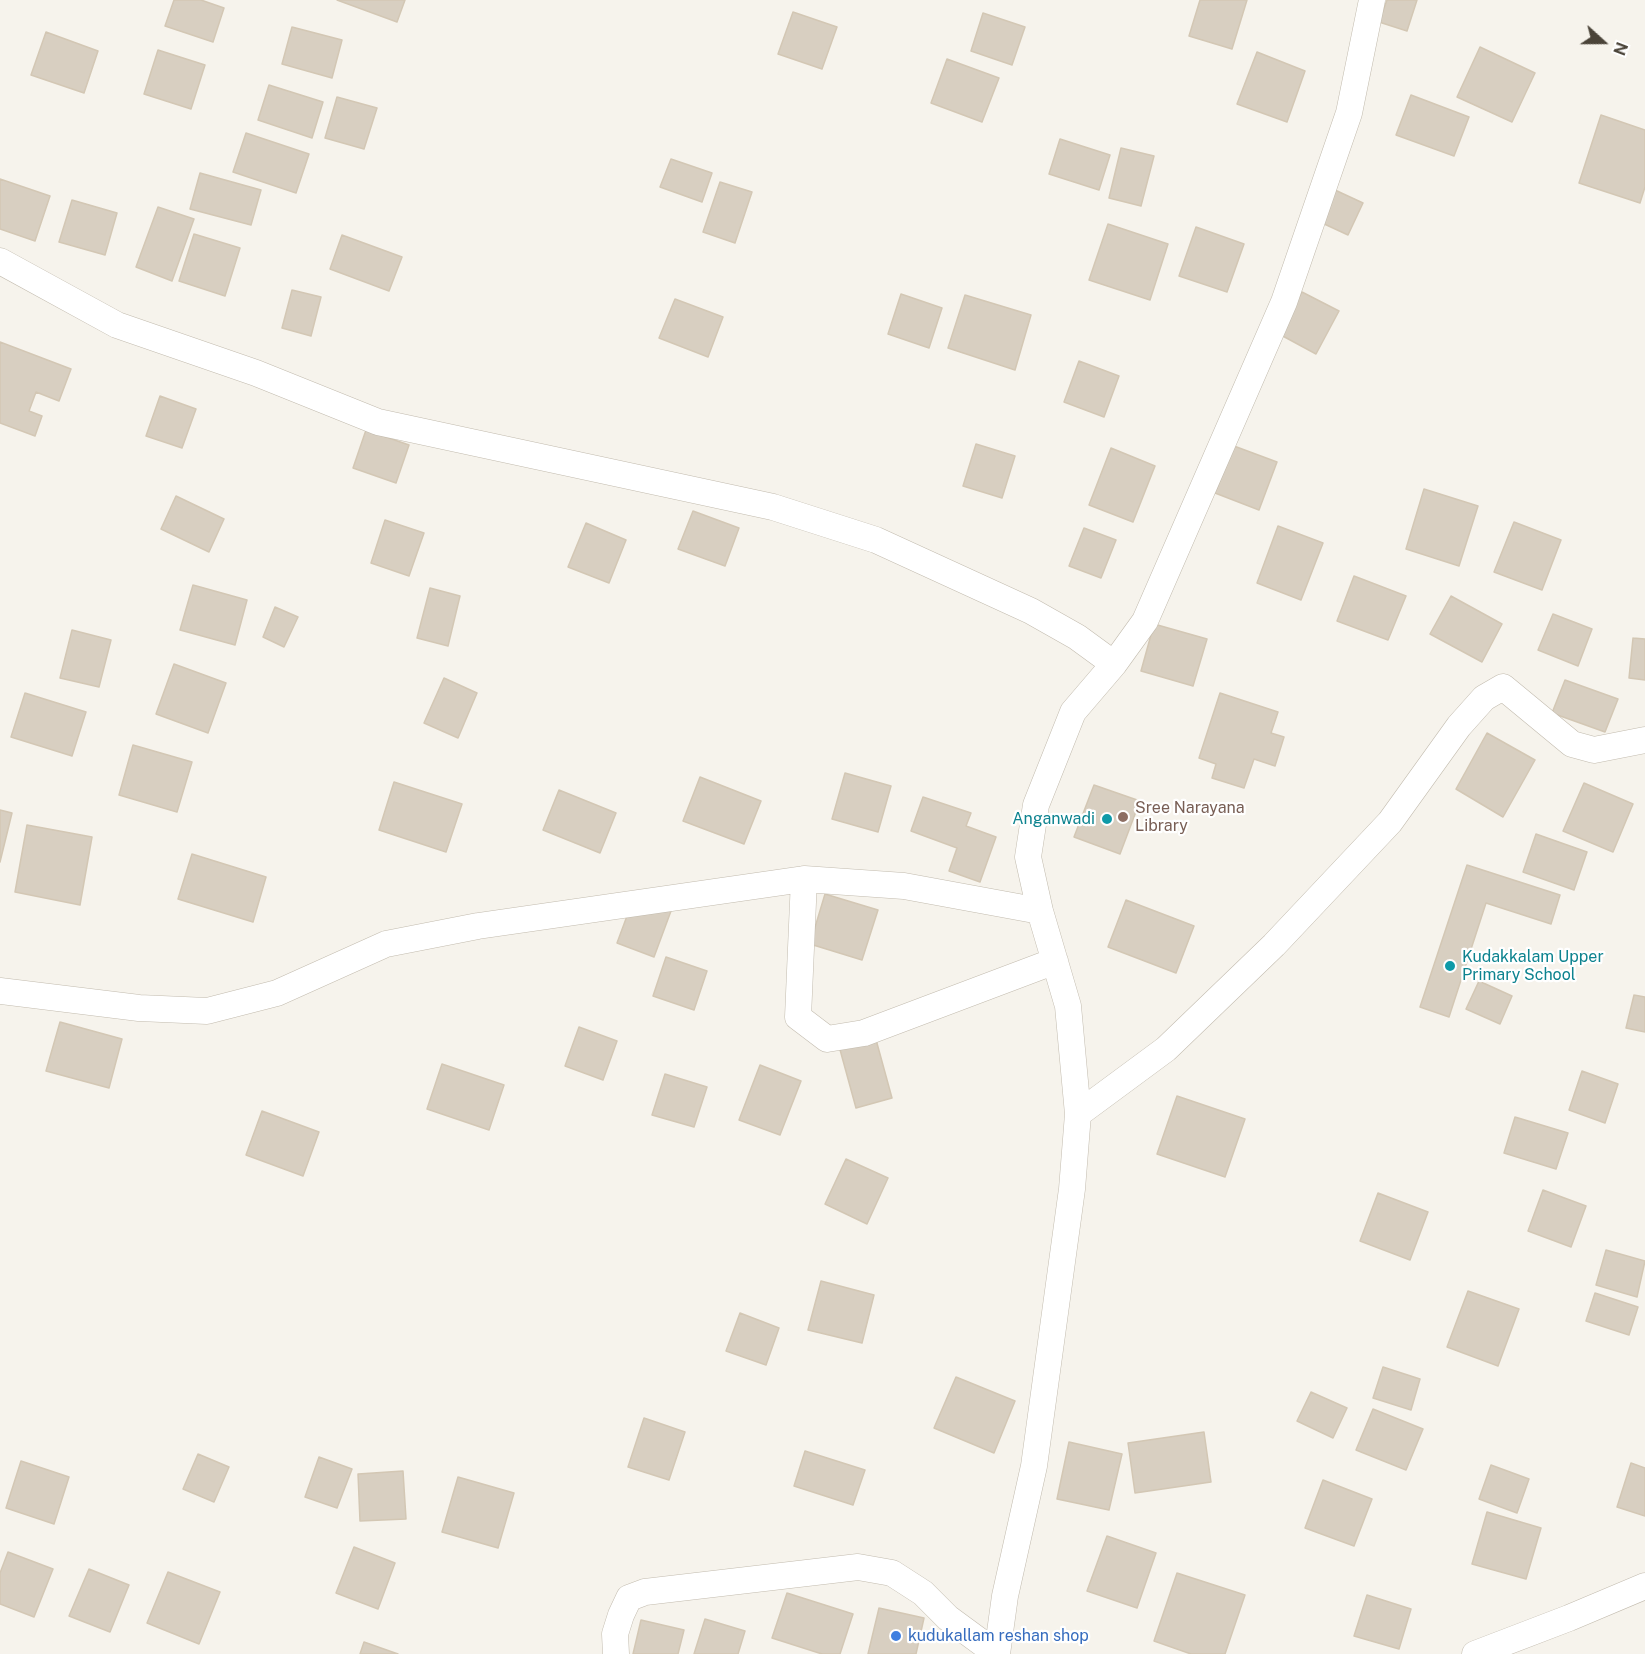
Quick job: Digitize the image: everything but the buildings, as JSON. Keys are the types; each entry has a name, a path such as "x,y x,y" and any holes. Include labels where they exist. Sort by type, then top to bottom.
{"street":[{"path":"616,1654 615,1634 621,1615 629,1598 645,1592 858,1567 892,1573 923,1593 948,1618 997,1654 1005,1596 1034,1466 1072,1189 1078,1114 1068,1006 1040,911 1028,857 1036,805 1073,712 1114,664 1145,621 1284,302 1349,113 1372,0"},
{"path":"0,261 117,325 256,373 378,423 773,507 876,540 1031,611 1077,637 1114,664"},
{"path":"1078,1114 1166,1049 1274,945 1390,822 1459,726 1484,698 1503,687 1572,744 1594,750 1645,740"},
{"path":"0,991 139,1008 207,1011 277,993 386,944 478,926 804,879 904,886 1040,911"},
{"path":"804,879 798,1017 828,1039 864,1033 1055,961"},
{"path":"1475,1654 1645,1586"}],"place":[{"name":"Sree Narayana Library","path":"1123,817"},
{"name":"Anganwadi","path":"1107,819"},
{"name":"Kudakkalam Upper Primary School","path":"1450,966"},
{"name":"kudukallam reshan shop","path":"896,1636"}]}
